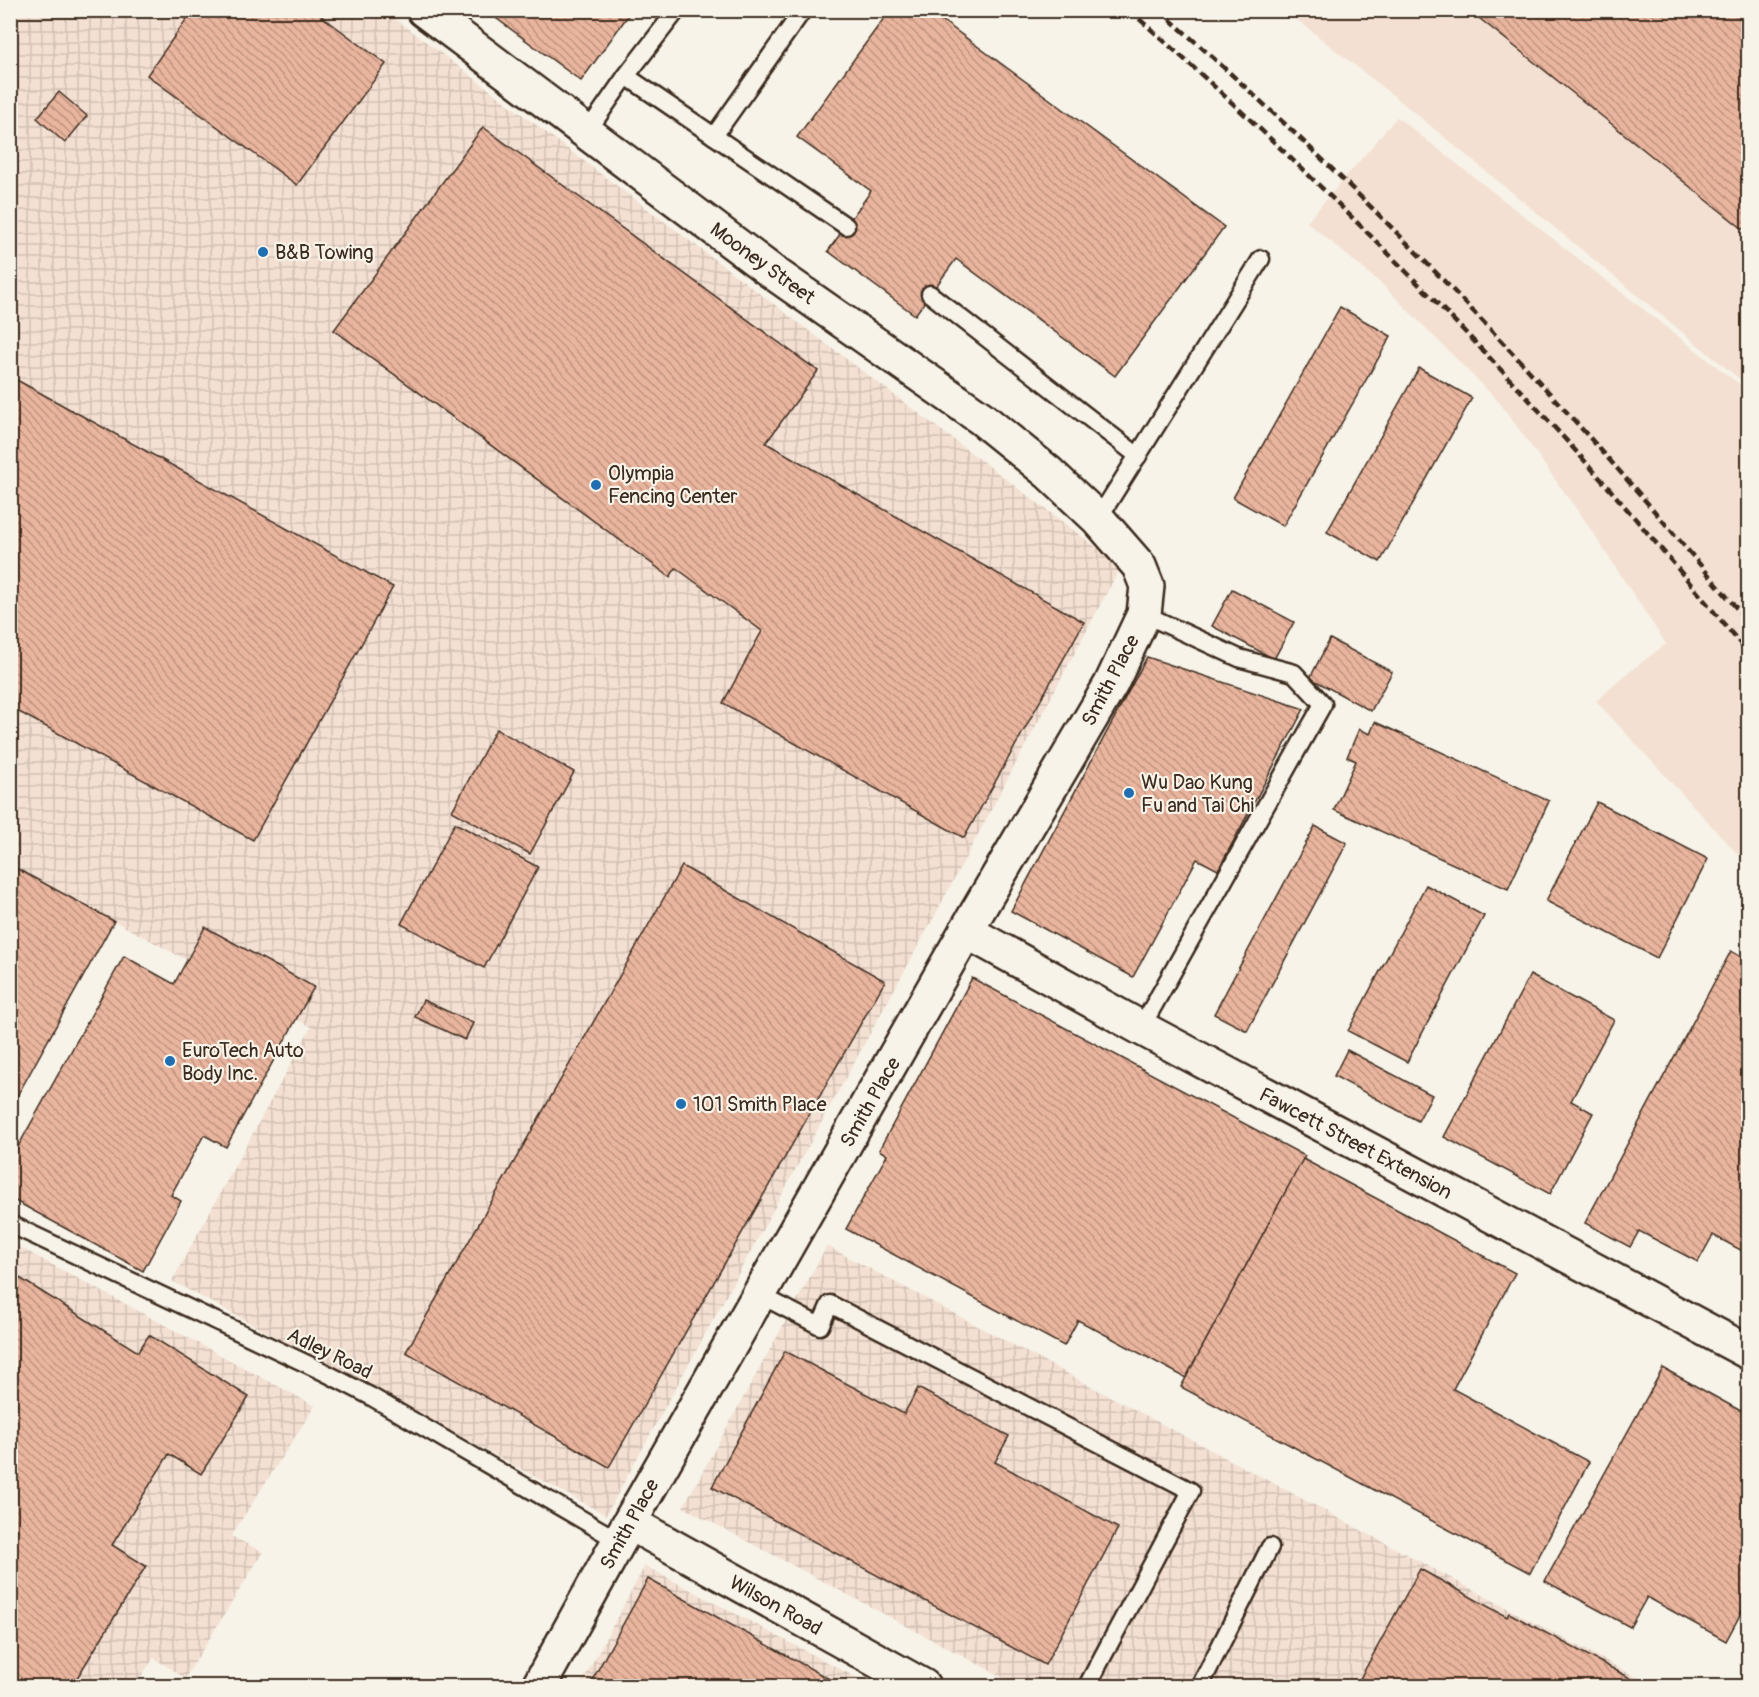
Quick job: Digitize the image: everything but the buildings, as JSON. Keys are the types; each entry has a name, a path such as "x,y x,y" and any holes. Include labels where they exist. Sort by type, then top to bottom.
{"street":[{"name":"Mooney Street","path":"424,10 771,271 981,418 1049,473 1098,519"},
{"name":"Smith Place","path":"539,1686 966,930 1111,684 1144,614 1147,586 1139,566 1098,519"},
{"name":"Fawcett Street Extension","path":"966,930 1141,1028 1749,1352"},
{"name":"Wilson Road","path":"624,1532 923,1686"}],"lane":[{"path":"587,132 626,76 677,10"},
{"path":"714,136 803,10"},
{"path":"626,76 846,226"},
{"path":"1098,519 1261,259"},
{"path":"930,294 1137,456"},
{"path":"1141,1028 1323,704 1294,673 1239,657 1144,614"},
{"name":"Adley Road","path":"10,1224 342,1382 624,1532"},
{"path":"760,1295 820,1326 830,1304 1191,1491 1087,1686"},
{"path":"1200,1686 1270,1547"}],"shaded area":[{"path":"10,11 385,11 1121,566 934,917 606,1515 172,1281 311,1027 105,916 11,1092"},
{"path":"1286,11 1748,11 1748,386 1405,105"},
{"path":"1397,117 1748,391 1748,865 1596,701 1666,644 1585,521 1500,403 1383,285 1307,222"},
{"path":"10,1242 315,1406 231,1536 263,1552 185,1678 154,1658 134,1686 11,1686"},
{"path":"827,1246 1653,1686 1019,1686 683,1507"},
{"path":"645,1566 872,1686 580,1686"}],"railway":[{"path":"1129,10 1237,107 1394,259 1597,474 1748,653"},
{"path":"1159,10 1316,153 1466,304 1610,461 1748,622"}],"place":[{"name":"B&B Towing","path":"263,252"},
{"name":"Olympia Fencing Center","path":"596,485"},
{"name":"Wu Dao Kung Fu and Tai Chi","path":"1129,793"},
{"name":"EuroTech Auto Body Inc.","path":"170,1061"},
{"name":"101 Smith Place","path":"681,1104"}]}
